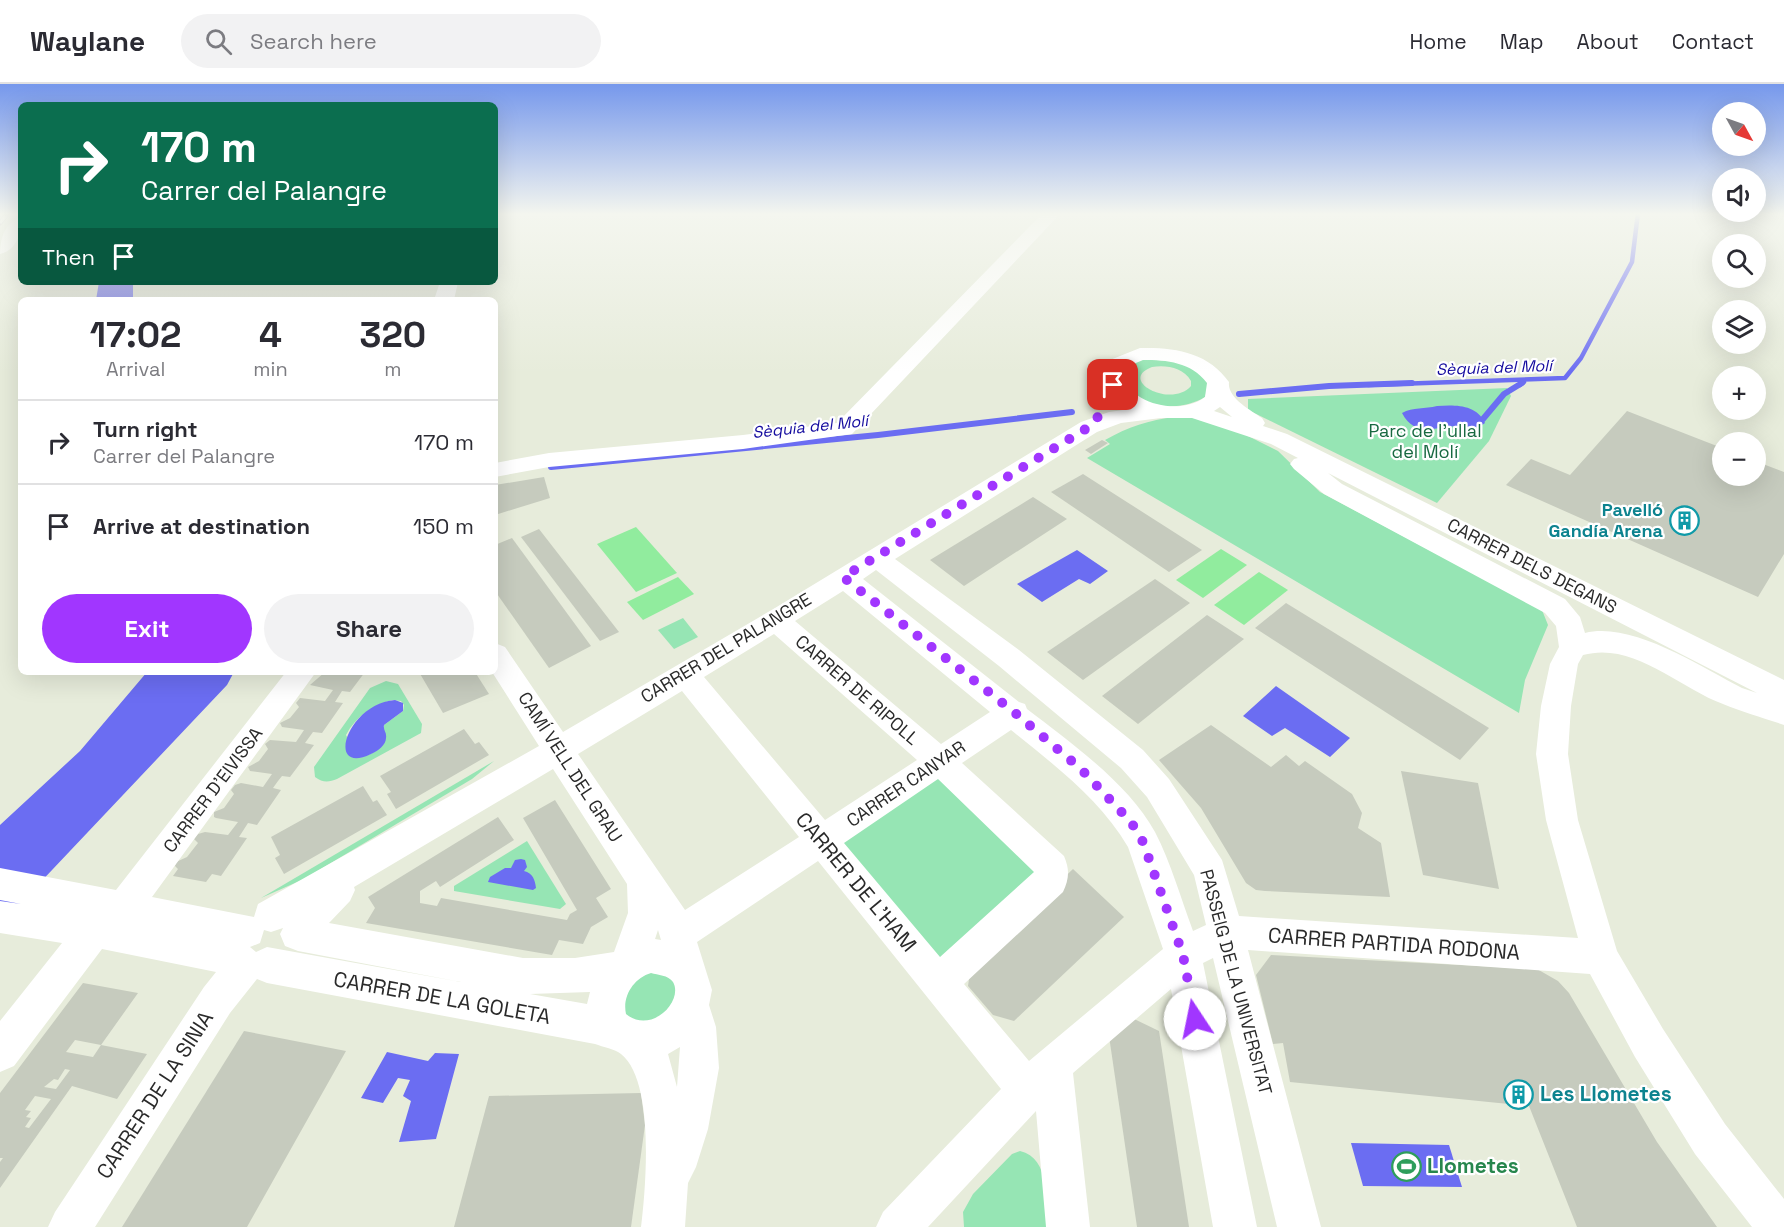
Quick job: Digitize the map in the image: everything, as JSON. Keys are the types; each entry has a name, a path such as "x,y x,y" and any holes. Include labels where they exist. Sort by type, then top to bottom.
{"street":[{"path":"498,469 549,460 743,442 844,429 1001,266"},
{"name":"CARRER DEL PALANGRE","path":"1089,427 1102,412 1113,385 1110,373 1117,364 1140,354 1171,355 1201,365 1212,373 1218,382 1219,390"},
{"path":"1113,385 1134,403 1162,411"},
{"path":"1195,411 1208,406 1216,399 1219,390"},
{"name":"CARRER DELS DEGANS","path":"1219,390 1226,401 1238,412 1279,439 1784,693"},
{"name":"CARRER DEL PALANGRE","path":"261,945 318,909 363,866 685,674 1089,427 1118,417 1162,411"},
{"name":"CARRER DELS DEGANS","path":"1162,411 1195,411 1279,439"},
{"path":"1279,439 1293,457 1334,489 1555,606 1732,696 1784,713"},
{"name":"PASSEIG DE LA UNIVERSITAT","path":"876,556 1009,658 1132,759 1158,788 1210,871 1299,1227"},
{"path":"843,577 1014,712 1081,769 1131,822 1143,842 1183,955 1235,1227"},
{"path":"1555,606 1570,624 1573,646 1564,664 1556,706 1552,754 1562,820 1601,957 1649,1043 1710,1139 1779,1227"},
{"name":"CARRER DE RIPOLL","path":"775,619 939,761 1052,867 1051,881 939,982"},
{"path":"1573,646 1599,640 1634,646"},
{"name":"CAMÍ VELL DEL GRAU","path":"498,658 644,881 663,904 681,950"},
{"name":"CARRER DE L'HAM","path":"685,674 939,982 1039,1077"},
{"name":"CARRER D'EIVISSA","path":"123,908 300,675"},
{"name":"CARRER CANYAR","path":"681,950 822,841 1014,712"},
{"name":"CAMÍ VELL DEL GRAU","path":"627,966 646,913 644,881"},
{"name":"CARRER DE LA GOLETA","path":"0,884 123,908 261,945 595,1025 626,1036"},
{"name":"CARRER DE LA GOLETA","path":"0,917 94,931 261,945 523,976 556,978 590,976 627,966"},
{"path":"0,1052 94,931"},
{"path":"898,1227 929,1212 1039,1077 1183,955 1227,932"},
{"name":"CARRER PARTIDA RODONA","path":"1227,932 1601,957"},
{"name":"CARRER DE LA SINIA","path":"70,1227 217,1000 261,945"},
{"path":"665,1208 667,1130 652,1062 609,1023 606,999 617,975 627,966 651,956 675,959 681,950"},
{"path":"626,1036 648,1041 674,1030 684,1020 691,1008 694,985 681,950"},
{"path":"665,1208 695,1100 699,1048 697,1023 691,1008"},
{"path":"1039,1077 1068,1227"}],"green space":[{"path":"1140,359 1182,361 1210,381 1205,397 1197,401 1177,406 1156,405 1137,399 1129,393 1120,376 1122,369","holes":["1157,366 1179,370 1188,376 1191,386 1172,395 1151,390 1144,385 1141,379 1143,372"]},
{"name":"Parc de l'ullal del Molí","path":"1507,388 1511,396 1489,441 1437,503 1248,410 1248,399"},
{"path":"1175,417 1193,417 1228,426 1278,451 1320,492 1542,610 1548,625 1525,680 1519,713 1087,458 1110,444 1105,440 1122,431 1147,422"},
{"path":"636,527 677,573 636,592 597,544"},
{"path":"1221,549 1247,565 1203,598 1176,580"},
{"path":"1259,572 1288,590 1244,625 1214,605"},
{"path":"678,577 694,594 643,620 627,602"},
{"path":"683,618 698,637 674,649 658,630"},
{"path":"386,681 398,684 422,724 421,733 337,779 326,781 318,779 315,777 314,767 370,688","holes":["392,700 401,701 404,705 403,711 384,725 381,743 376,751 357,757 346,735 354,723 378,705"]},
{"path":"494,761 472,779 304,879 261,898"},
{"path":"940,774 1043,880 943,969 842,843"},
{"path":"527,841 566,904 560,909 454,891 454,886"},
{"path":"645,969 677,980 674,1009 647,1025 623,1015 622,988"},
{"path":"1020,1151 1030,1155 1042,1171 1046,1193 1047,1227 964,1227 963,1212 973,1194 1012,1154"}],"shaded area":[{"path":"98,285 133,285 133,297 96,297"},
{"path":"1437,406 1458,406 1471,409 1485,423 1475,427 1427,429 1413,426 1402,413"},
{"path":"1077,550 1108,571 1090,584 1079,579 1042,602 1017,584"},
{"path":"144,675 232,675 227,685 0,925 0,825 80,751"},
{"path":"1276,686 1350,738 1330,757 1285,728 1272,736 1243,716"},
{"path":"395,700 403,703 403,711 384,725 386,741 383,745 374,753 357,758 348,755 345,748 347,737 364,713 378,704"},
{"path":"515,860 525,860 527,867 524,871 533,877 536,888 533,890 488,882 490,877 505,868 511,868"},
{"path":"387,1052 428,1061 435,1053 459,1054 436,1139 399,1142 411,1101 403,1096 410,1080 398,1078 383,1103 361,1098"},
{"name":"Llometes","path":"1351,1143 1449,1145 1462,1187 1363,1186"}],"building":[{"name":"Pavelló Gandía Arena","path":"1627,411 1712,444 1712,486 1766,486 1766,465 1784,472 1784,554 1758,597 1506,485 1531,459 1570,475"},
{"path":"1102,440 1108,443 1091,454 1085,450"},
{"path":"1083,474 1202,550 1169,572 1051,492"},
{"path":"544,477 550,498 498,514 498,485"},
{"path":"1033,497 1067,519 964,586 930,560"},
{"path":"539,529 619,632 600,641 521,537"},
{"path":"512,538 591,646 549,668 498,595 498,544"},
{"path":"1155,579 1190,603 1083,680 1047,652"},
{"path":"1286,603 1489,728 1460,760 1255,628"},
{"path":"1207,615 1244,639 1138,724 1102,696"},
{"path":"322,675 363,675 350,692 342,691 335,702 343,703 322,733 313,732 305,743 314,745 290,777 282,776 273,788 281,790 257,825 248,823 239,837 247,838 221,876 212,874 206,882 173,876 178,869 175,866 176,862 187,857 198,843 194,839 198,834 205,832 228,835 238,822 214,817 214,812 224,808 234,794 231,790 235,785 241,783 263,787 272,774 250,771 248,767 259,761 268,749 265,744 270,740 296,742 304,730 282,727 280,723 290,718 299,707 296,703 300,698 325,701 333,690 310,685"},
{"path":"421,675 477,675 489,694 443,713"},
{"path":"1211,725 1271,767 1286,755 1299,766 1305,761 1352,794 1362,813 1358,828 1381,843 1390,897 1265,891 1256,890 1246,883 1201,808 1159,760"},
{"path":"464,729 475,744 479,742 489,755 396,809 387,794 391,792 380,776"},
{"path":"1401,771 1478,783 1499,889 1423,875"},
{"path":"363,786 373,802 377,800 387,815 284,874 275,858 280,855 271,837"},
{"path":"555,800 611,889 596,898 608,917 591,927 583,944 559,940 552,955 366,923 375,908 368,897 498,817 514,840 440,887 436,881 420,891 420,903 437,906 441,898 567,920 570,914 577,910 523,818"},
{"path":"1073,869 1124,917 1014,1021 993,1015 968,986 971,966"},
{"name":"Les Llometes","path":"1271,955 1537,969 1558,981 1569,993 1657,1142 1717,1227 1577,1227 1529,1106 1290,1082 1283,1043 1273,1044 1256,975"},
{"path":"83,983 138,993 101,1045 147,1054 117,1099 72,1086 0,1188 0,1162 3,1158 0,1158 0,1093","holes":["75,1040 101,1045 93,1057 66,1052","65,1069 70,1070 56,1089 44,1087 54,1079 58,1080","35,1096 51,1099 29,1128 25,1127 31,1118 26,1117 31,1111 25,1110"]},
{"path":"1128,1016 1159,1031 1189,1227 1137,1227 1109,1036"},
{"path":"244,1031 346,1051 247,1227 122,1227"},
{"path":"641,1093 645,1125 631,1227 454,1227 489,1096"}],"waterway":[{"name":"Sèquia del Molí","path":"1368,385 1565,378 1581,358 1630,266"},
{"path":"1520,385 1524,382"},
{"name":"Sèquia del Molí","path":"1239,394 1329,386 1412,383"},
{"path":"1483,419 1504,394 1522,383"},
{"name":"Sèquia del Molí","path":"551,467 878,435 1072,412"}],"place":[{"name":"Pavelló Gandía Arena","path":"1684,520"},
{"name":"Les Llometes","path":"1519,1094"},
{"name":"Llometes","path":"1406,1166"}],"route":[{"path":"1113,385 1102,412 1089,427 843,577 1014,712 1081,769 1114,801 1131,822 1143,842 1183,955 1195,1019"}]}
